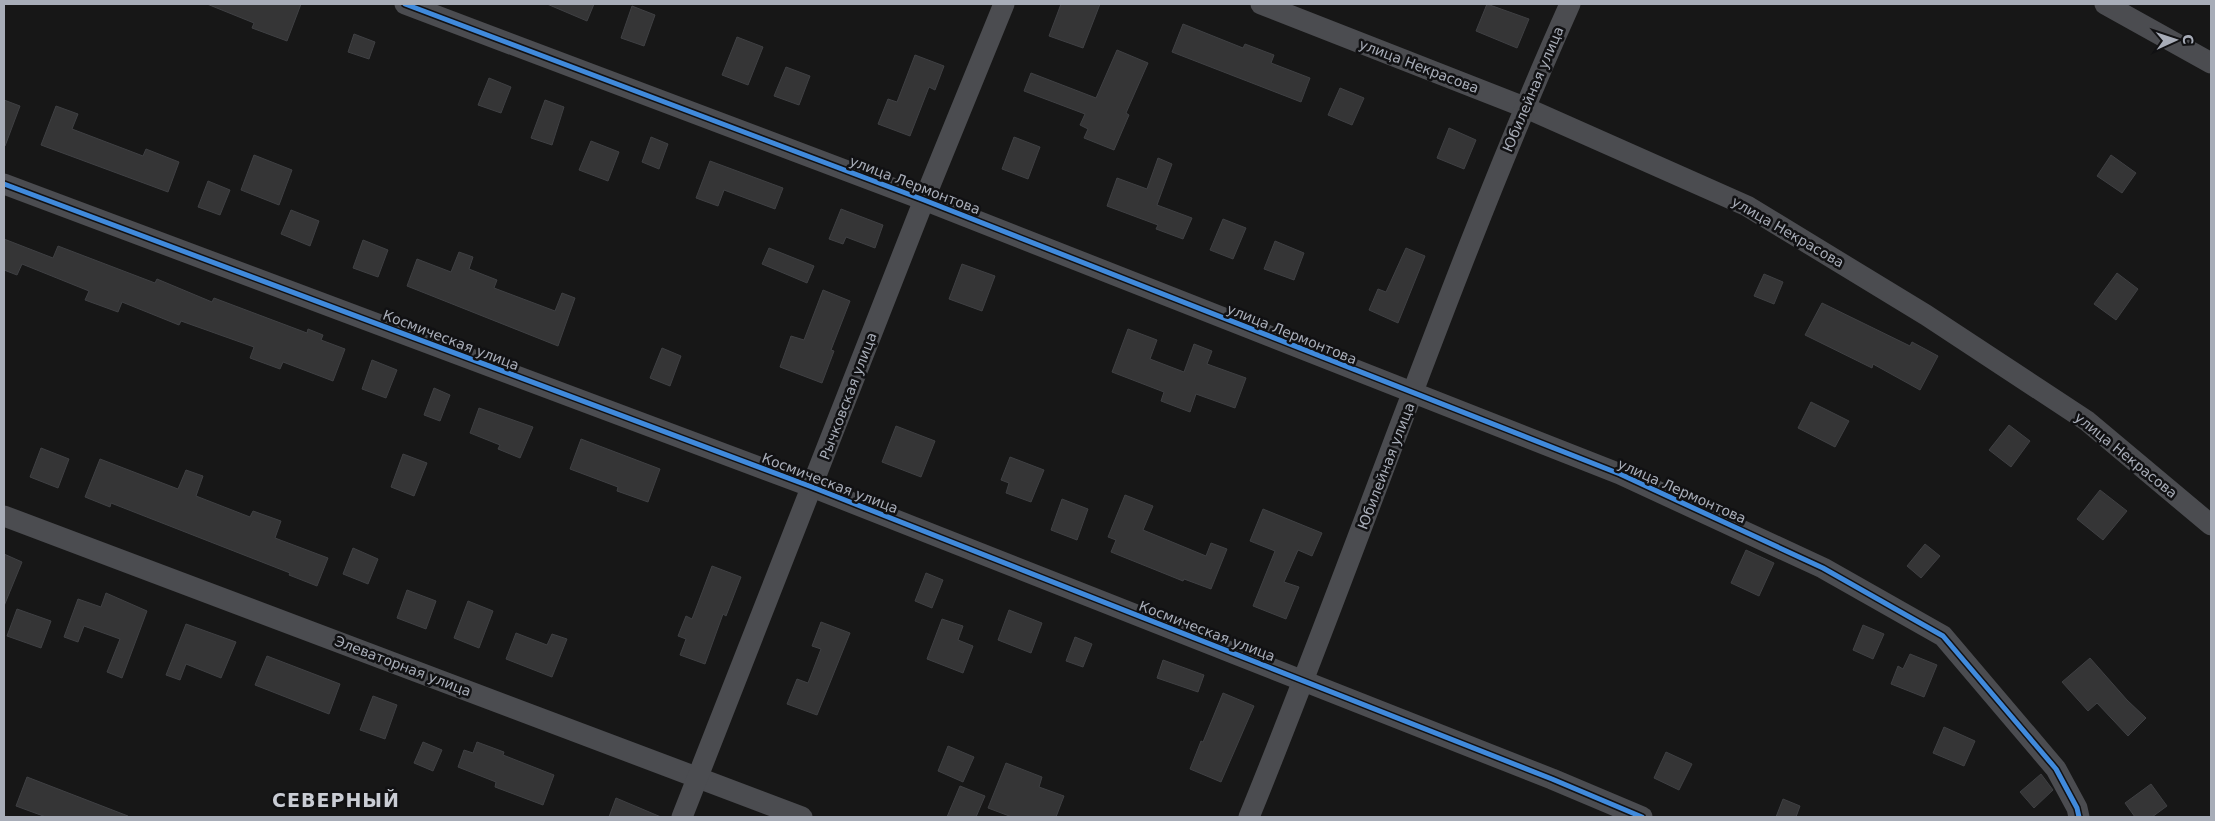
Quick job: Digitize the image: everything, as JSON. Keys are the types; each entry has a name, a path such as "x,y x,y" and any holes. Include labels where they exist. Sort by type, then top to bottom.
{"street":[{"name":"улица Лермонтова","path":"405,4 924,200 1629,478 1824,568 1943,636 2056,769 2079,817"},
{"name":"Рычковская улица","path":"682,817 924,200 1004,4"},
{"name":"улица Некрасова","path":"1260,4 1524,107 1755,211 1926,315 2087,421 2211,525"},
{"name":"Юбилейная улица","path":"1249,817 1304,681 1524,107 1570,4"},
{"path":"2105,4 2211,63"},
{"name":"Космическая улица","path":"4,184 812,487 1304,681 1642,817"},
{"name":"Элеваторная улица","path":"4,516 802,817"}],"building":[{"path":"207,4 301,4 287,41 252,28 254,23"},
{"path":"547,4 594,4 587,21"},
{"path":"1061,4 1100,4 1083,48 1049,36"},
{"path":"1487,4 1529,19 1517,48 1476,31"},
{"path":"632,6 655,15 644,46 621,38"},
{"path":"1183,24 1243,48 1245,44 1274,55 1271,63 1310,78 1301,102 1172,52"},
{"path":"354,34 375,42 369,59 348,52"},
{"path":"737,37 763,47 748,85 722,75"},
{"path":"1117,50 1148,63 1126,113 1129,115 1114,150 1084,138 1088,129 1080,125 1085,114 1024,91 1031,73 1096,98"},
{"path":"915,55 944,66 935,90 929,87 910,136 878,124 888,99 897,102"},
{"path":"786,67 810,76 799,105 774,96"},
{"path":"489,78 511,87 501,113 478,105"},
{"path":"1340,88 1364,98 1352,125 1328,115"},
{"path":"4,100 20,106 5,146 4,146"},
{"path":"545,100 564,107 552,145 531,138"},
{"path":"56,106 78,114 72,129 143,156 146,149 179,162 168,192 41,145"},
{"path":"1449,128 1476,140 1464,169 1437,158"},
{"path":"651,137 668,144 659,169 642,162"},
{"path":"1014,137 1040,147 1028,179 1002,169"},
{"path":"591,141 619,152 608,181 579,170"},
{"path":"254,155 292,170 279,205 241,190"},
{"path":"2111,155 2136,173 2122,193 2097,176"},
{"path":"1158,158 1172,164 1157,205 1192,218 1183,239 1156,229 1158,225 1107,206 1117,178 1147,189"},
{"path":"710,161 783,188 775,209 724,190 718,206 696,198"},
{"path":"208,181 230,190 220,215 198,207"},
{"path":"841,209 883,225 875,248 846,237 843,244 829,239"},
{"path":"291,210 319,221 310,246 281,234"},
{"path":"1223,219 1246,228 1233,259 1210,250"},
{"path":"4,239 53,258 58,246 155,283 157,279 212,302 214,298 307,333 308,329 323,335 321,340 345,349 333,381 283,362 280,369 250,358 254,347 181,321 179,325 122,302 118,312 85,300 89,291 22,264 17,275 4,270"},
{"path":"363,240 388,250 378,277 353,268"},
{"path":"1275,241 1304,253 1294,280 1264,269"},
{"path":"769,248 814,266 807,283 762,264"},
{"path":"1406,248 1425,256 1398,323 1369,310 1378,289 1386,292"},
{"path":"459,252 473,257 469,269 497,280 494,288 555,311 562,293 575,298 558,346 407,286 417,259 451,272"},
{"path":"962,264 995,276 982,311 949,299"},
{"path":"2117,273 2138,289 2116,320 2094,304"},
{"path":"1764,274 1783,282 1774,304 1754,296"},
{"path":"823,290 850,301 831,350 834,351 822,383 780,367 791,336 804,340"},
{"path":"1822,303 1910,346 1912,342 1938,356 1920,390 1873,364 1872,368 1805,335"},
{"path":"1128,329 1157,340 1150,359 1184,372 1194,344 1212,351 1207,364 1246,378 1235,408 1196,394 1190,412 1161,401 1164,392 1112,372"},
{"path":"662,348 681,356 670,386 650,378"},
{"path":"372,360 397,370 386,398 362,389"},
{"path":"434,388 450,395 440,421 424,415"},
{"path":"1811,402 1849,421 1835,447 1798,428"},
{"path":"479,408 533,427 520,458 498,449 500,445 470,433"},
{"path":"2009,425 2030,441 2011,467 1989,450"},
{"path":"896,426 935,441 921,477 882,462"},
{"path":"581,439 660,469 648,502 617,491 618,487 570,469"},
{"path":"41,448 69,459 58,488 30,477"},
{"path":"403,454 427,463 414,496 391,487"},
{"path":"1010,457 1044,470 1031,502 1006,493 1009,483 1001,480"},
{"path":"100,459 178,489 186,470 203,476 196,496 250,517 253,511 281,521 275,538 328,558 317,586 289,575 290,573 111,503 110,507 85,497"},
{"path":"2100,490 2127,511 2103,540 2077,519"},
{"path":"1125,495 1153,506 1143,530 1206,556 1211,543 1227,549 1211,589 1184,579 1183,581 1111,552 1116,540 1108,537"},
{"path":"1062,499 1088,509 1077,540 1051,530"},
{"path":"1263,509 1322,533 1312,556 1298,550 1284,582 1299,587 1286,619 1253,606 1275,551 1250,541"},
{"path":"1925,544 1940,556 1921,578 1907,566"},
{"path":"353,548 378,559 368,584 343,574"},
{"path":"1746,550 1774,563 1759,596 1731,583"},
{"path":"4,554 22,562 4,606"},
{"path":"712,566 741,577 726,616 723,614 705,664 680,655 686,639 678,636 686,616 692,619"},
{"path":"926,573 943,580 932,608 915,601"},
{"path":"407,590 436,601 426,629 397,618"},
{"path":"106,593 147,611 122,678 107,672 120,639 84,626 78,642 64,637 78,599 101,607"},
{"path":"468,601 493,611 479,648 454,638"},
{"path":"17,609 51,621 41,648 7,636"},
{"path":"1009,610 1042,623 1031,653 998,640"},
{"path":"942,619 963,626 958,640 973,646 963,673 927,659"},
{"path":"821,622 850,633 817,715 787,704 797,679 808,683 821,649 812,646"},
{"path":"186,624 236,642 221,678 186,664 180,680 166,675"},
{"path":"1863,625 1884,634 1873,659 1853,650"},
{"path":"516,633 547,645 552,634 567,639 552,677 506,659"},
{"path":"1075,637 1092,644 1083,667 1066,661"},
{"path":"1910,654 1937,665 1924,697 1891,684 1898,666 1903,669"},
{"path":"267,656 340,684 329,714 255,685"},
{"path":"2090,658 2127,700 2146,718 2128,736 2097,703 2088,711 2062,682"},
{"path":"1163,660 1204,675 1198,692 1157,678"},
{"path":"1223,693 1254,706 1221,782 1190,769"},
{"path":"373,696 397,705 385,739 360,730"},
{"path":"1944,727 1975,741 1964,766 1933,753"},
{"path":"423,742 442,750 433,771 414,763"},
{"path":"477,742 504,752 503,755 554,775 543,805 495,787 496,782 458,767 464,750 473,753"},
{"path":"948,746 974,757 963,782 938,771"},
{"path":"1666,752 1692,764 1679,790 1654,778"},
{"path":"1006,763 1042,777 1039,787 1064,796 1056,817 1012,817 988,808"},
{"path":"2041,774 2053,790 2034,808 2020,792"},
{"path":"27,777 128,817 46,817 16,806"},
{"path":"2151,784 2167,806 2152,817 2135,817 2125,803"},
{"path":"960,786 985,796 976,817 947,817"},
{"path":"616,798 661,817 609,817"},
{"path":"1783,799 1800,806 1796,817 1776,817"}],"cycle path":[{"path":"405,4 924,200 1620,474 1823,568 1943,636 2056,769 2077,808 2079,817"},
{"path":"4,184 812,487 1552,779 1642,817"}],"district":[{"name":"СЕВЕРНЫЙ","path":"336,800"}]}
